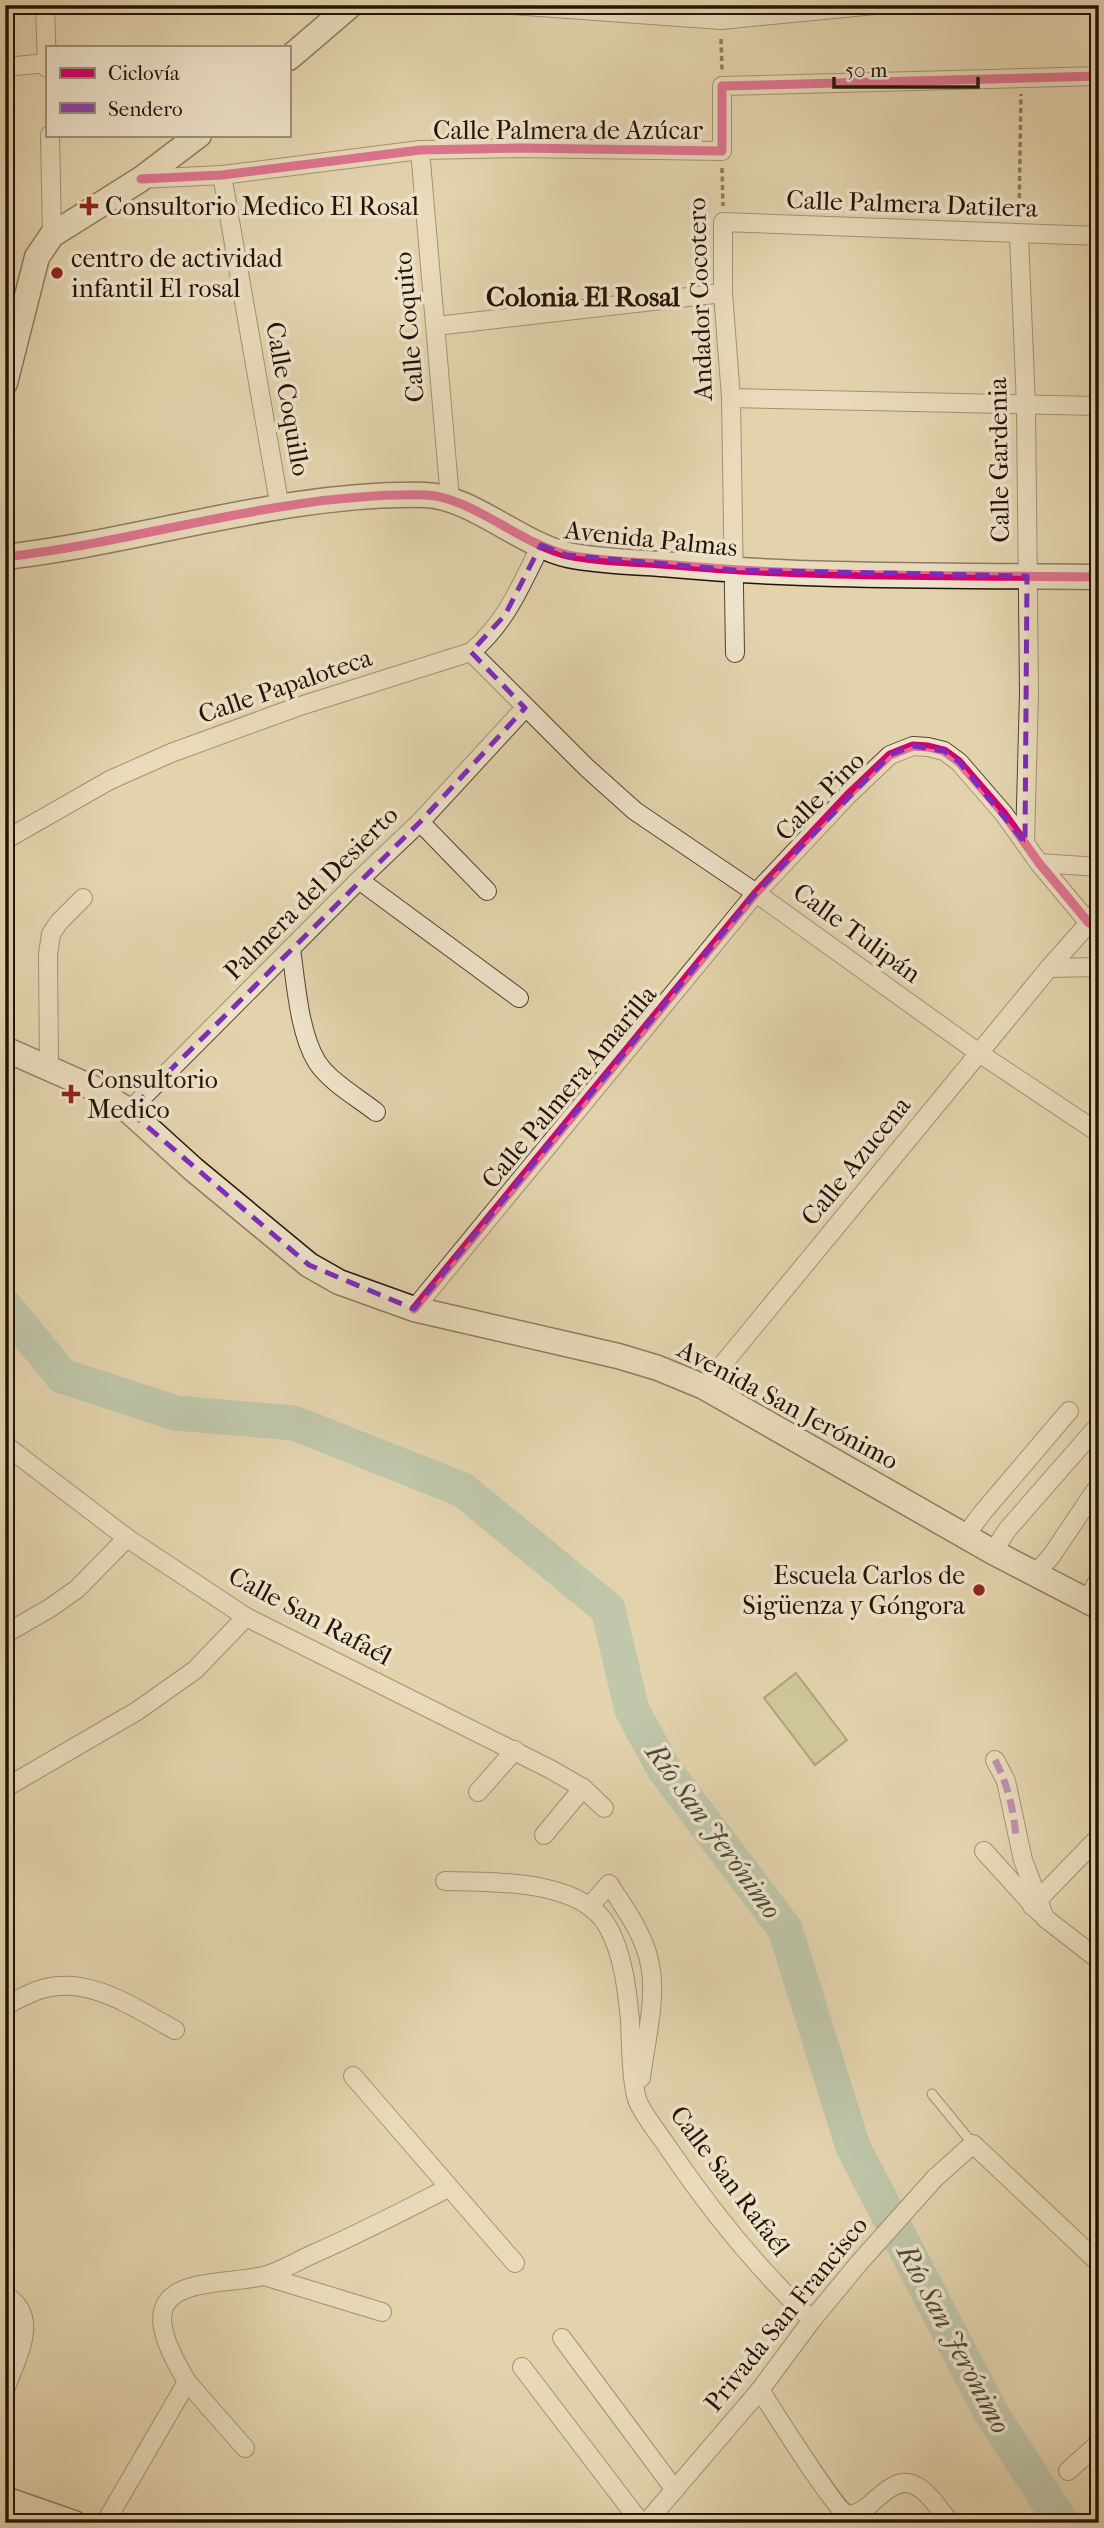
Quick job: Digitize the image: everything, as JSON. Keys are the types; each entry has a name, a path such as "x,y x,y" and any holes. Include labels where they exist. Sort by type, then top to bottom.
{"street":[{"path":"290,57 351,5"},
{"path":"512,5 721,12 875,5"},
{"path":"47,46 48,7"},
{"path":"5,67 46,66"},
{"name":"Calle Palmera de Azúcar","path":"141,179 222,175 420,150 518,148 722,151 722,86 1099,76"},
{"path":"50,136 52,235"},
{"path":"5,383 37,257 52,235 141,179 197,136"},
{"name":"Calle Coquito","path":"420,150 450,499"},
{"name":"Calle Coquillo","path":"222,175 281,508"},
{"name":"Calle Palmera Datilera","path":"723,222 1099,236"},
{"name":"Andador Cocotero","path":"723,222 723,293 731,398 735,653"},
{"name":"Calle Gardenia","path":"1019,235 1026,406 1029,693 1025,843"},
{"path":"436,326 723,293"},
{"path":"731,398 1099,406"},
{"name":"Avenida Palmas","path":"5,557 356,497 433,495 450,499 541,545 567,555 733,570 1099,577"},
{"name":"Calle Papaloteca","path":"5,840 110,780 172,753 297,707 471,652 490,637 505,615 541,545"},
{"name":"Calle Tulipán","path":"471,652 525,708 635,811 757,893 979,1053 1099,1133"},
{"name":"Palmera del Desierto","path":"129,1111 359,880 421,822 525,708"},
{"name":"Calle Pino","path":"757,893 848,795 890,755 913,746 944,751 959,762 1004,814 1039,863"},
{"path":"421,822 487,891"},
{"path":"1039,863 1099,867"},
{"path":"1039,863 1094,916"},
{"path":"359,880 519,998"},
{"name":"Calle Palmera Amarilla","path":"414,1308 757,893"},
{"path":"50,1067 48,954 51,934 83,898"},
{"name":"Calle Azucena","path":"704,1387 1094,916"},
{"path":"291,949 306,1032 317,1062 376,1112"},
{"path":"1049,968 1099,967"},
{"name":"Avenida San Jerónimo","path":"5,1049 91,1087 129,1111 193,1169 309,1265 339,1282 414,1308 618,1356 658,1368 704,1387 993,1552 1036,1573 1095,1595"},
{"path":"965,1536 1069,1410"},
{"path":"993,1552 1007,1530 1098,1426"},
{"name":"Calle San Rafaél","path":"5,1446 127,1538 246,1617 515,1750 583,1788 604,1808"},
{"path":"1036,1573 1052,1555 1099,1485"},
{"path":"5,1634 77,1589 127,1538"},
{"path":"5,1788 156,1698 195,1670 246,1617"},
{"path":"478,1792 515,1750"},
{"path":"995,1760 1006,1781 1016,1836 1039,1908"},
{"path":"544,1835 583,1788"},
{"path":"1039,1908 1099,1837"},
{"path":"984,1851 1039,1908 1099,1960"},
{"path":"445,1881 512,1883 566,1895 590,1906"},
{"name":"Calle San Rafaél","path":"638,2102 652,1989 650,1965 637,1928 609,1884 590,1906 607,1924 618,1949 630,2020 638,2102 684,2171 729,2231 812,2320"},
{"path":"5,2007 38,1989 90,1988 111,1995 175,2030"},
{"path":"353,2076 515,2263"},
{"path":"973,2144 1099,2263"},
{"name":"Privada San Francisco","path":"644,2523 676,2490 760,2390 859,2263 935,2178 973,2144"},
{"path":"245,2448 187,2382 165,2335 162,2317 165,2304 175,2293 194,2287 264,2276 365,2231 448,2188"},
{"path":"264,2276 382,2312"},
{"path":"5,2295 15,2301 25,2318 21,2343 5,2390"},
{"path":"562,2338 676,2490"},
{"path":"522,2367 644,2523"},
{"path":"105,2523 187,2382"},
{"path":"760,2390 828,2496 841,2511 851,2514 861,2511 893,2486 908,2482 915,2484 928,2495 950,2523"},
{"path":"1068,2471 1099,2443"},
{"path":"5,2499 74,2523"}],"lane":[{"path":"932,2094 973,2144"}],"path":[{"path":"721,12 722,86"},
{"path":"1019,235 1021,77"}],"highlighted area":[{"path":"541,545 567,555 733,570 1027,576 1025,843 959,762 944,751 913,746 890,755 756,893 414,1309 309,1265 129,1111 420,822 525,708 471,652 505,615"}],"green space":[{"path":"796,1673 847,1740 815,1765 764,1698"}],"waterway":[{"name":"Río San Jerónimo","path":"5,1306 62,1376 176,1413 294,1423 463,1490 608,1609 632,1710 664,1769 785,1929 853,2147 991,2413 1062,2523"}],"marked path":[{"path":"995,1760 1009,1797 1016,1836"}],"cycle path":[{"path":"141,179 222,175 420,150 518,148 722,151 722,86 1099,76"},
{"path":"5,557 57,550 319,501 425,495 460,503 550,550 594,559 833,574 1099,577"},
{"path":"414,1309 756,893 848,795 890,755 913,746 928,747 944,751 959,762 1004,814 1039,863 1089,923"}],"place":[{"name":"Consultorio Medico El Rosal","path":"89,206"},
{"name":"centro de actividad infantil El rosal","path":"57,273"},
{"name":"Consultorio Medico","path":"71,1094"},
{"name":"Escuela Carlos de Sigüenza y Góngora","path":"979,1590"}],"district":[{"name":"Colonia El Rosal","path":"583,296"}]}
